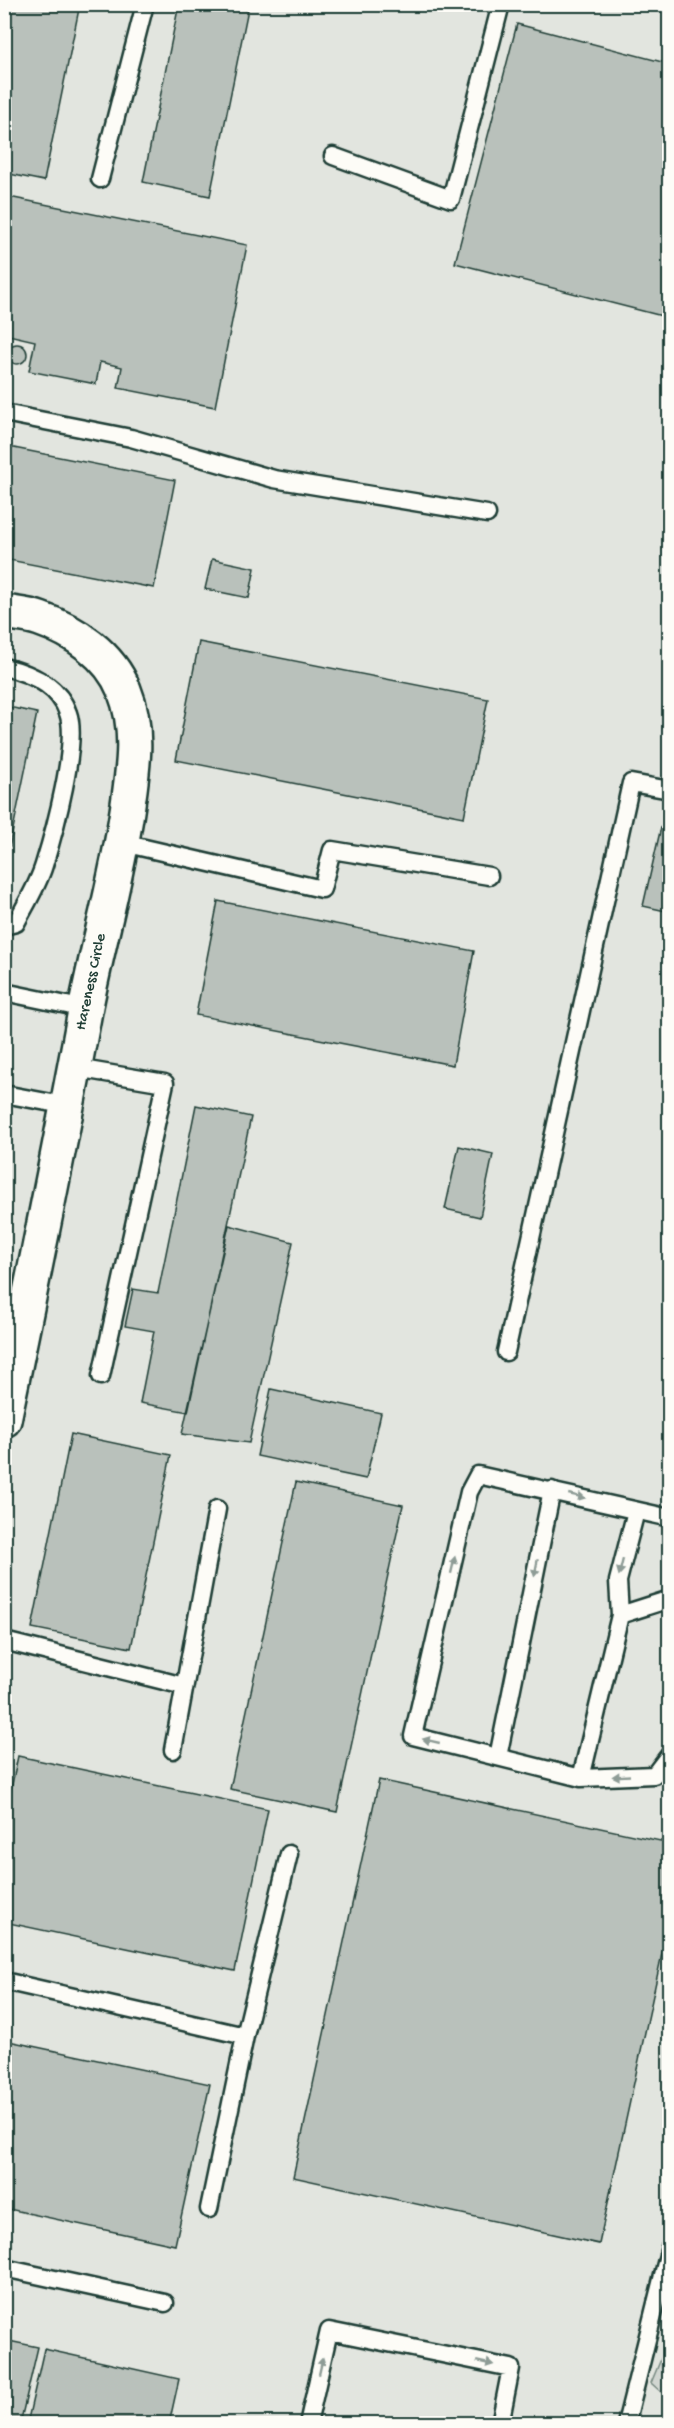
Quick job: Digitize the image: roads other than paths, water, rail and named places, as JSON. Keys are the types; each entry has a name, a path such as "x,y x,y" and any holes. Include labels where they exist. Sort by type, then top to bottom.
{"street":[{"name":"Hareness Circle","path":"4,612 40,619 77,637 107,660 124,690 133,724 134,762 123,843 86,1009 4,1420"}],"lane":[{"path":"100,179 145,4"},
{"path":"333,156 452,199 501,4"},
{"path":"4,413 131,438 274,479 487,514"},
{"path":"4,667 25,672 50,687 68,712 72,733 70,758 44,867 16,923 4,926"},
{"path":"506,1352 631,783 669,790"},
{"path":"123,843 322,889 332,850 489,876"},
{"path":"4,992 86,1009"},
{"path":"75,1068 165,1083 101,1376"},
{"path":"4,1094 68,1106"},
{"path":"669,1518 478,1475 469,1492 413,1736 581,1778 654,1775 669,1754"},
{"path":"498,1757 552,1490"},
{"path":"173,1750 217,1509"},
{"path":"581,1778 620,1616 618,1581 636,1510"},
{"path":"620,1616 669,1599"},
{"path":"4,1641 184,1686"},
{"path":"209,2209 245,2036 289,1854"},
{"path":"4,1981 245,2036"},
{"path":"626,2424 669,2251"},
{"path":"4,2268 165,2303"},
{"path":"308,2424 329,2331 511,2368 500,2424"}]}
